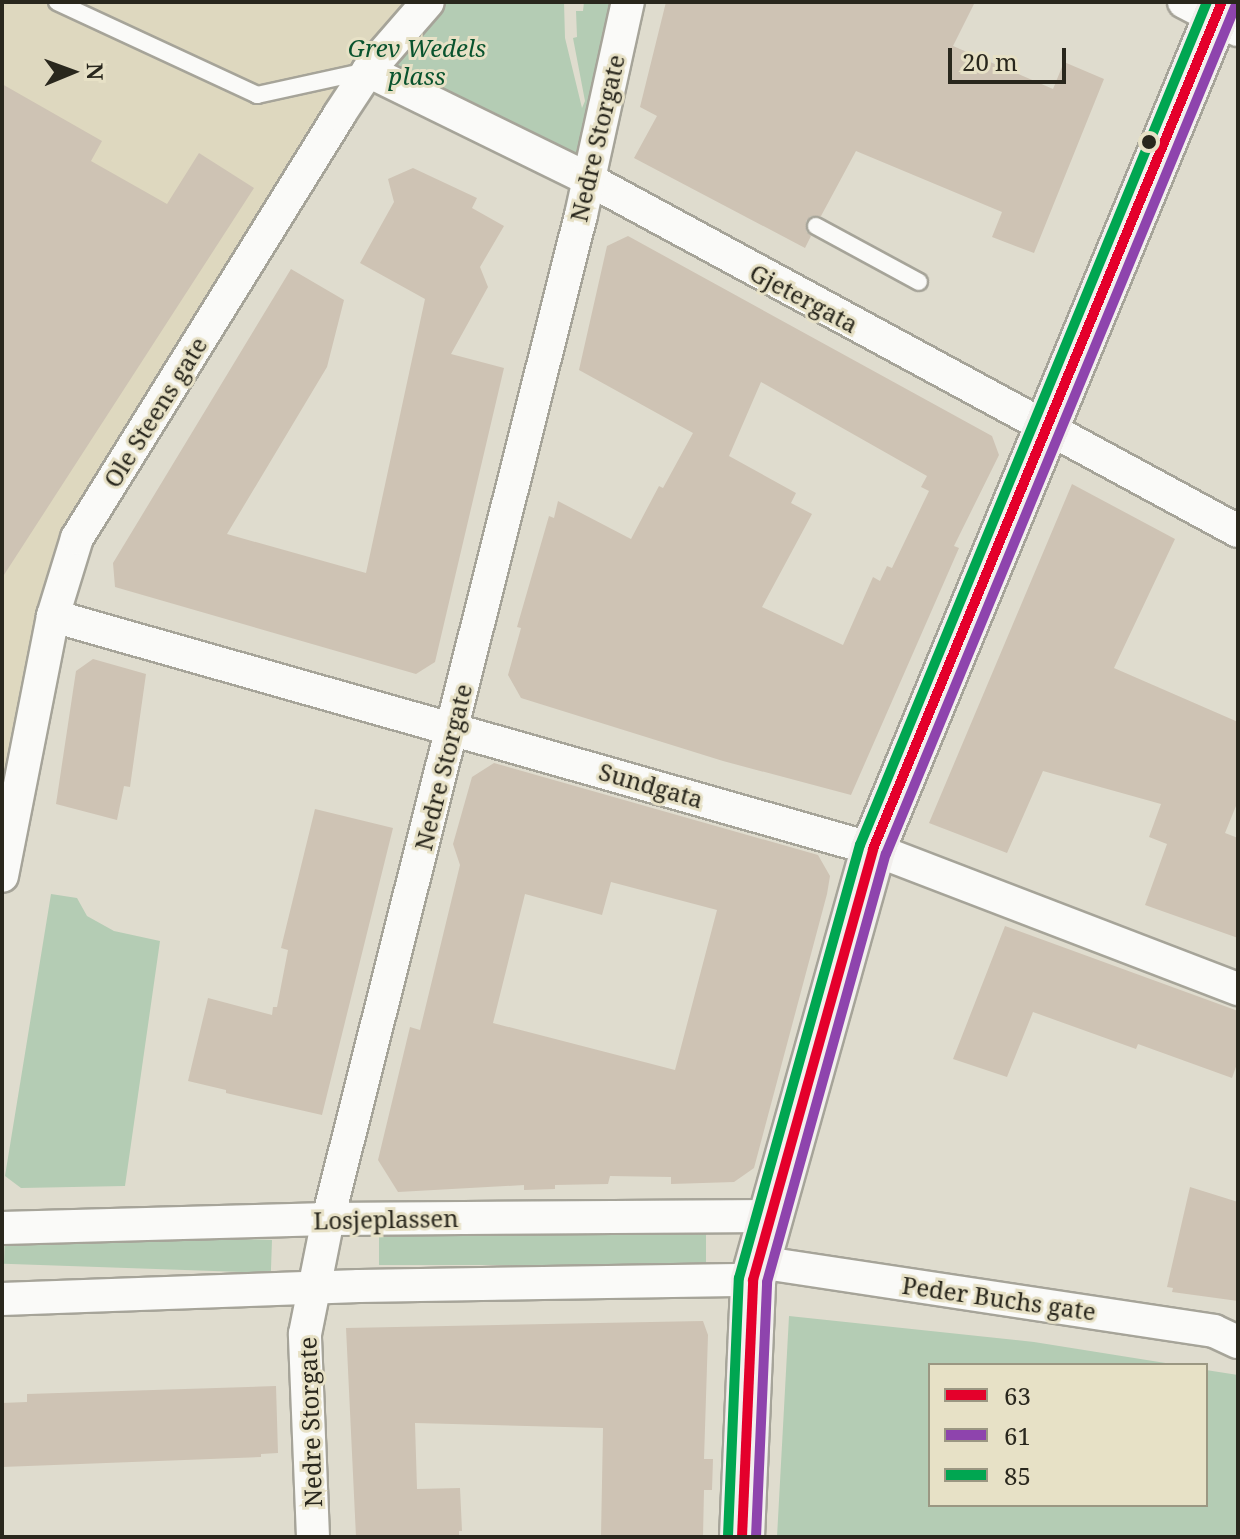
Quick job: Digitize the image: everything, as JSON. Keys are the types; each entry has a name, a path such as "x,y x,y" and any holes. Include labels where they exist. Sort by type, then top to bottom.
{"street":[{"name":"Ole Steens gate","path":"2,876 53,616 77,538 368,71 428,2"},
{"name":"Nedre Storgate","path":"313,1537 305,1334 328,1219 454,728 628,2"},
{"path":"742,1537 756,1271 873,849 1215,13"},
{"name":"Gjetergata","path":"368,71 588,179 1238,531"},
{"name":"Sundgata","path":"53,616 873,849 1238,989"},
{"name":"Losjeplassen","path":"2,1228 328,1219 771,1216"},
{"path":"2,1299 756,1271"},
{"name":"Peder Buchs gate","path":"756,1271 1214,1331 1238,1342"}],"lane":[{"path":"57,2 257,95 368,71"},
{"path":"816,226 919,282"}],"shaded area":[{"path":"2,2 412,2 368,71 53,616 2,876"}],"green space":[{"name":"Grev Wedels plass","path":"428,2 564,2 565,38 582,108 585,101 573,38 577,37 576,11 583,11 584,2 624,2 588,179 368,71"},
{"path":"51,894 77,898 87,916 114,931 160,941 125,1186 21,1188 5,1176"},
{"path":"5,1231 272,1240 271,1273 4,1264"},
{"path":"379,1232 706,1232 706,1265 379,1265"},
{"path":"789,1316 1034,1342 1165,1363 928,1363 928,1507 1208,1507 1208,1370 1238,1375 1238,1537 777,1537"}],"building":[{"path":"666,2 975,2 953,46 1053,89 1064,62 1104,79 1034,253 992,237 1002,212 856,151 821,216 811,216 806,221 806,231 811,236 805,248 634,158 657,116 640,107"},
{"path":"2,84 102,141 91,161 167,204 199,153 254,188 2,578"},
{"path":"413,168 477,198 472,208 504,226 480,267 488,287 451,354 504,368 435,662 416,674 115,587 113,563 291,269 344,300 327,367 227,534 366,573 425,299 360,263 394,202 388,179"},
{"path":"628,236 992,436 999,455 954,546 959,548 851,795 723,761 521,698 508,675 521,628 517,627 549,516 554,518 558,501 631,539 659,486 663,488 693,433 579,370 607,246","holes":["761,382 927,476 921,487 929,491 892,568 887,566 880,581 873,577 843,645 762,607 812,514 791,503 796,493 729,456"]},
{"path":"1072,484 1175,539 1114,668 1238,722 1238,801 1225,833 1238,838 1238,938 1145,905 1167,844 1149,837 1161,804 1043,771 1007,853 929,823"},
{"path":"93,659 146,674 130,787 124,786 117,820 56,804 76,671"},
{"path":"494,763 818,855 830,876 827,894 754,1168 734,1182 671,1184 671,1177 610,1176 608,1184 555,1185 555,1189 524,1190 524,1185 398,1192 378,1160 410,1027 420,1030 460,865 453,844 472,777","holes":["611,882 717,910 675,1070 493,1023 525,894 602,915"]},
{"path":"315,809 393,828 322,1115 188,1081 208,998 272,1015 273,1007 277,1007 288,950 281,948"},
{"path":"1005,926 1238,1011 1238,1061 1232,1078 1138,1044 1136,1049 1033,1012 1007,1077 953,1059"},
{"path":"1190,1187 1238,1202 1238,1301 1172,1292 1173,1288 1167,1287"},
{"path":"703,1321 708,1335 704,1459 713,1459 712,1490 704,1490 703,1537 601,1537 603,1428 415,1423 417,1489 460,1488 462,1531 459,1531 459,1537 356,1537 346,1328"},
{"path":"276,1386 278,1453 261,1454 261,1457 2,1467 2,1403 27,1402 27,1394"}],"transit line":[{"name":"85","path":"728,1536 739,1278 860,845 1207,2"},
{"name":"63","path":"742,1537 753,1280 873,849 1222,2"},
{"name":"61","path":"756,1537 767,1282 886,854 1235,7"}]}
